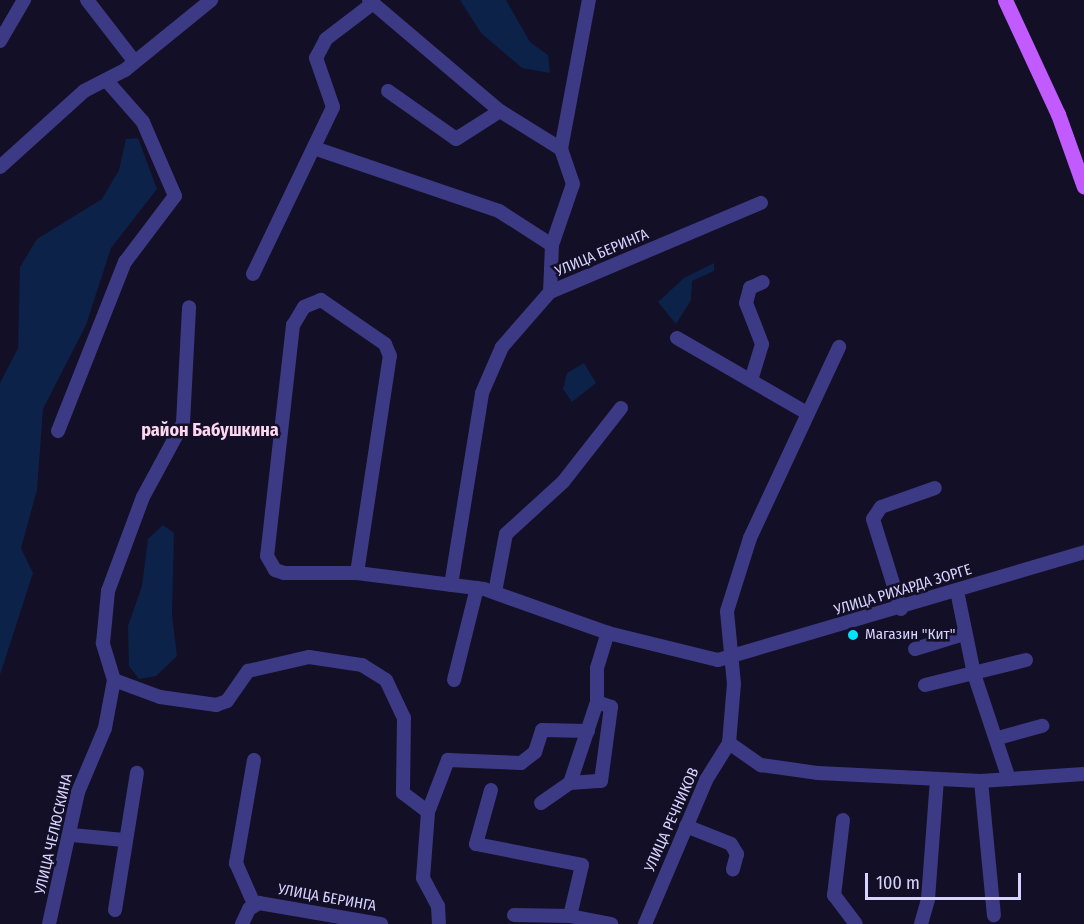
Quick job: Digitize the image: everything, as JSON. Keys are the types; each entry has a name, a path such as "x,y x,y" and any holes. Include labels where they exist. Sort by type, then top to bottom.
{"main road":[{"path":"1005,0 1062,123 1084,187"}],"street":[{"path":"0,40 24,0"},
{"path":"87,0 135,62"},
{"path":"0,167 84,91 135,62 211,0"},
{"path":"550,292 552,245 573,184 561,149 590,0"},
{"path":"253,274 333,107 316,58 326,39 371,2 500,111 561,149"},
{"path":"58,430 125,262 175,196 143,122 106,80"},
{"path":"388,91 456,139 500,111"},
{"path":"314,148 499,211 552,245"},
{"name":"УЛИЦА БЕРИНГА","path":"451,585 488,370 550,292 761,203"},
{"path":"752,377 762,344 746,303 750,288 763,282"},
{"name":"УЛИЦА РИХАРДА ЗОРГЕ","path":"357,573 390,356 385,344 330,301 321,300 304,308 293,325 267,556 275,570 284,573 357,573 477,588 495,592 608,633 693,657 731,660 1084,552"},
{"name":"УЛИЦА ЧЕЛЮСКИНА","path":"49,924 72,835 78,792 105,728 114,680 103,643 108,591 143,497 183,423 189,307"},
{"path":"677,338 752,377 807,413"},
{"path":"731,660 727,611 750,538 839,347"},
{"path":"495,592 506,534 563,482 621,408"},
{"path":"901,609 873,519 881,507 935,488"},
{"path":"454,680 477,588"},
{"path":"957,591 974,674 998,738 1009,779"},
{"path":"570,783 597,702 597,668 608,633"},
{"path":"915,649 964,634"},
{"path":"114,680 160,697 216,705 227,701 256,667 309,657 372,670 396,691 402,706 403,793 428,812"},
{"name":"УЛИЦА РЕЧНИКОВ","path":"645,924 686,826 729,743 731,660"},
{"path":"925,685 1026,660"},
{"path":"541,803 570,783 601,781 611,707 597,702"},
{"path":"998,738 1042,726"},
{"path":"439,924 438,906 423,878 428,812 448,760 521,763 535,752 542,730 588,731"},
{"path":"729,743 775,769 981,781 1084,774"},
{"path":"242,924 254,904 236,862 254,760"},
{"path":"115,910 124,840 137,773"},
{"path":"921,924 928,899 937,780"},
{"path":"981,781 994,915"},
{"path":"491,790 476,844 582,865 570,916"},
{"path":"843,820 834,895 856,924"},
{"path":"686,826 732,844 736,854 733,869"},
{"path":"72,835 124,840"},
{"name":"УЛИЦА БЕРИНГА","path":"254,904 381,924"},
{"path":"293,924 296,909"},
{"path":"514,915 570,916 611,924"}],"water":[{"path":"460,0 506,0 530,42 548,55 550,73 522,68 481,33"},
{"path":"138,138 157,189 111,248 86,325 43,409 37,490 21,548 33,573 0,675 0,383 18,348 20,267 37,239 102,199 119,170 126,139"},
{"path":"714,263 714,271 692,281 691,300 676,324 658,302 684,278"},
{"path":"584,363 596,383 572,402 563,389 567,373"},
{"path":"163,525 174,533 172,615 177,656 156,676 139,679 129,666 128,626 142,586 148,539"}],"place":[{"name":"Магазин \"Кит\"","path":"853,635"}],"district":[{"name":"район Бабушкина","path":"210,430"}]}
